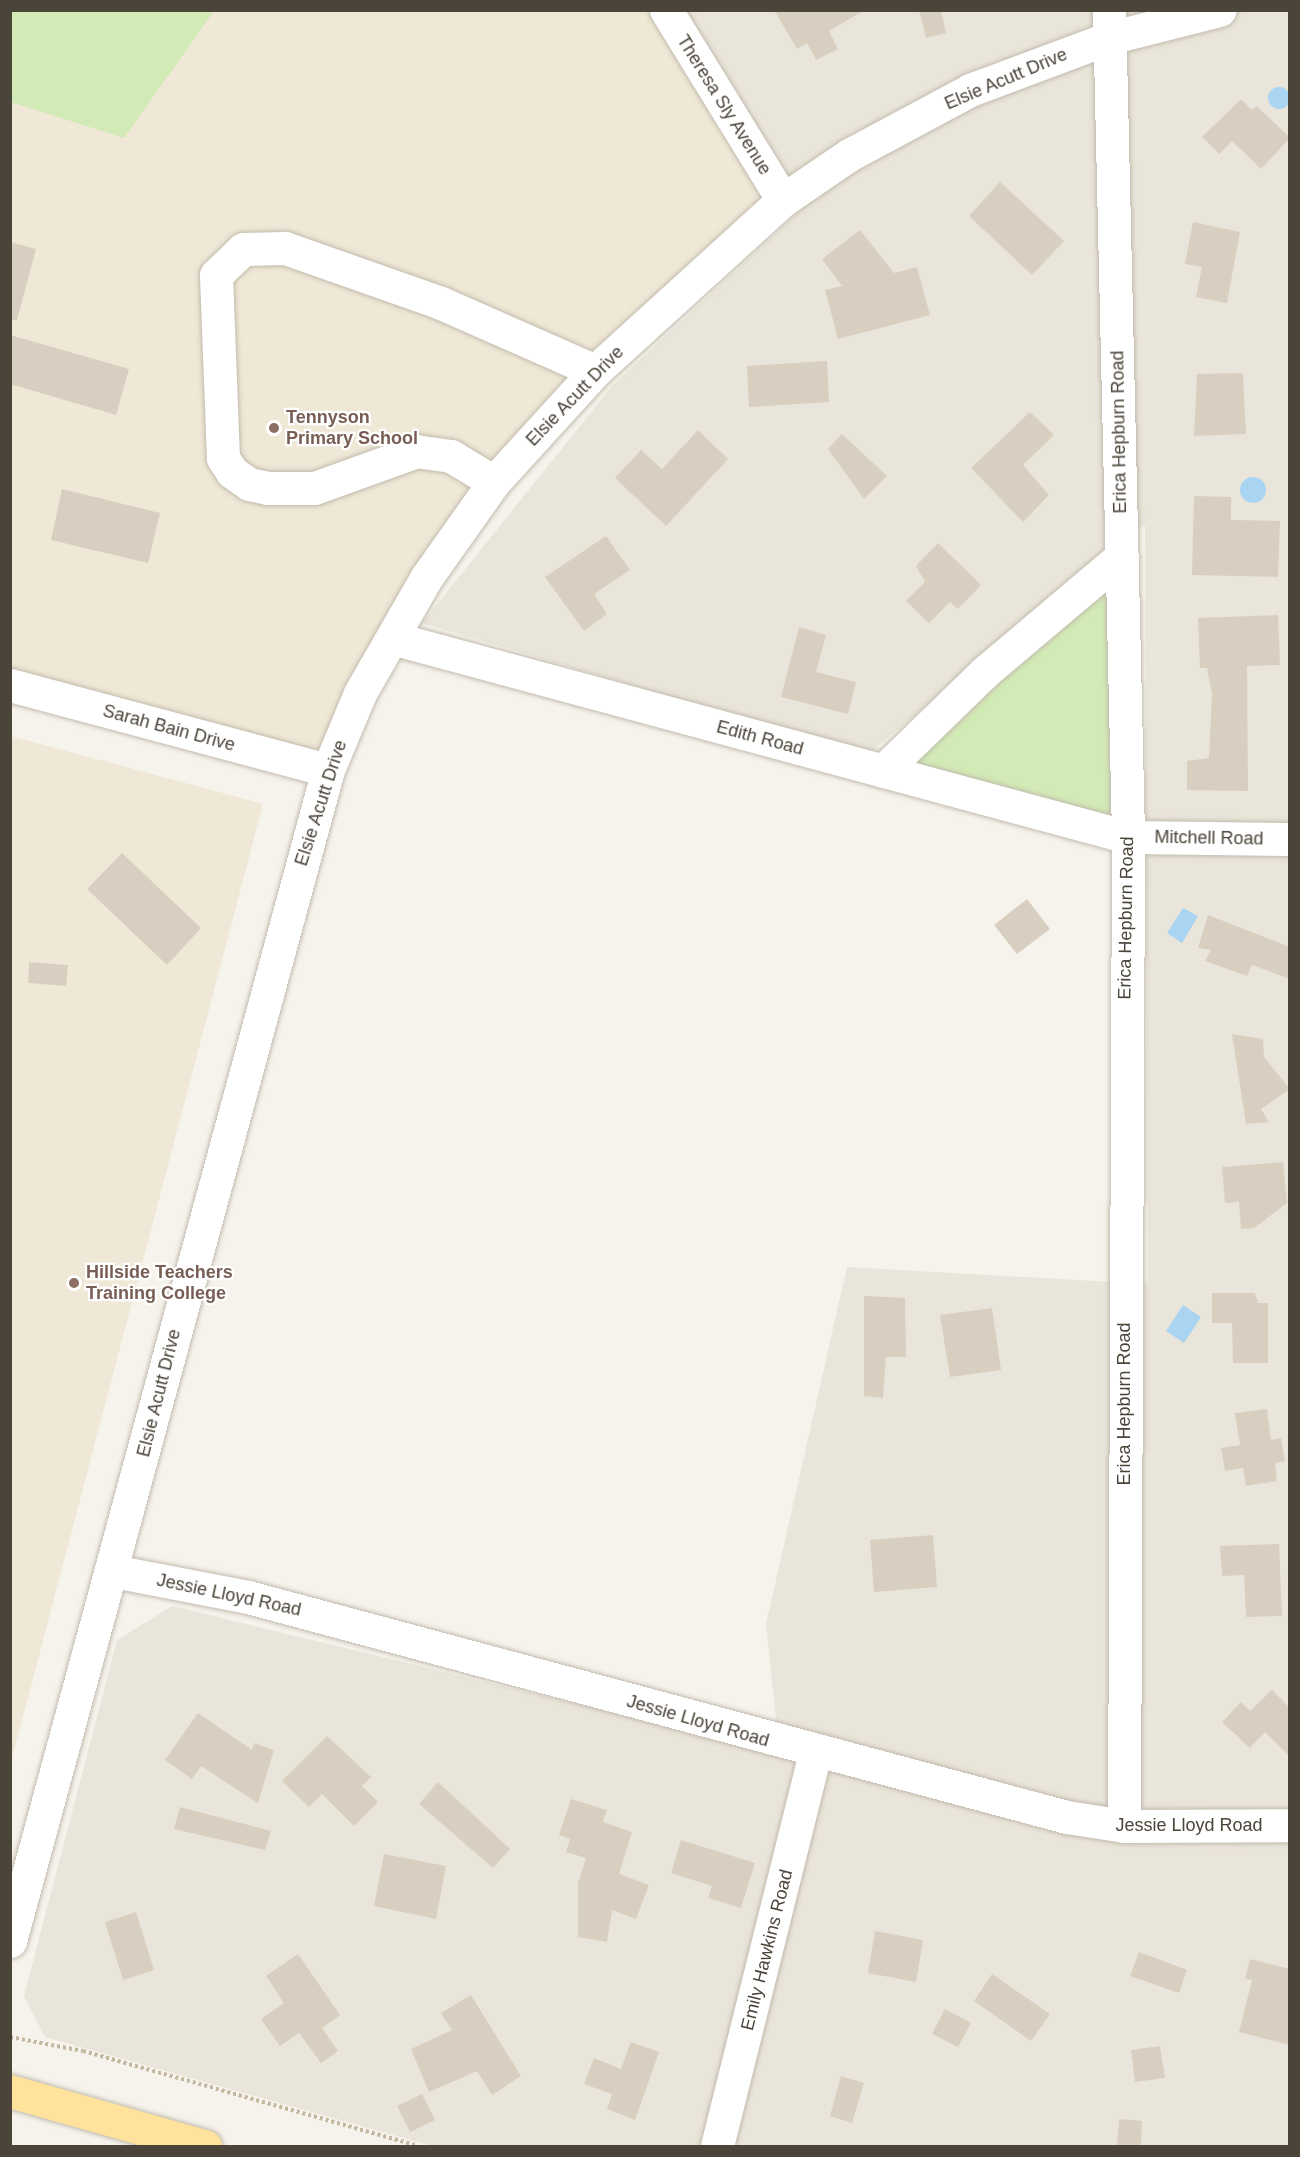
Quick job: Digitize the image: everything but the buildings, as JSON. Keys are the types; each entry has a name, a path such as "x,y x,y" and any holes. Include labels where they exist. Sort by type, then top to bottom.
{"main road":[{"path":"10,2091 205,2146"}],"street":[{"name":"Theresa Sly Avenue","path":"666,10 783,200"},
{"name":"Elsie Acutt Drive","path":"10,1941 113,1571 225,1133 328,770 360,693 426,578 494,482 595,371 783,200 849,155 970,90 1109,24 1220,10"},
{"name":"Erica Hepburn Road","path":"1109,24 1128,837 1124,1826"},
{"path":"494,482 451,456 417,451 314,488 268,488 241,478 223,458 216,274 243,249 285,248 441,303 595,371"},
{"path":"883,771 986,671 1121,557"},
{"name":"Edith Road","path":"392,638 1128,837"},
{"name":"Sarah Bain Drive","path":"10,685 328,770"},
{"name":"Mitchell Road","path":"1128,837 1290,840"},
{"name":"Jessie Lloyd Road","path":"113,1571 248,1597 815,1754 1124,1826 1290,1825"},
{"name":"Emily Hawkins Road","path":"717,2146 815,1754"}],"path":[{"path":"10,2037 82,2051 418,2146"}],"shaded area":[{"name":"Tennyson Primary School","path":"10,11 659,11 772,199 487,483 326,764 11,680"},
{"path":"686,11 1289,11 1289,2146 432,2146 45,2037 24,1996 117,1640 172,1606 770,1751 776,1720 766,1624 847,1267 1148,1284 1145,525 867,755 422,623 612,386 806,205"},
{"name":"Hillside Teachers Training College","path":"11,736 263,804 11,1762"}],"green space":[{"path":"10,11 214,11 124,138 11,102"},
{"path":"1113,575 1121,827 897,767"}],"water":[{"path":"1279,87 1287,90 1290,98 1287,106 1279,109 1271,106 1268,98 1271,90"},
{"path":"1253,477 1262,481 1266,490 1262,499 1253,503 1244,499 1240,490 1244,481"},
{"path":"1183,908 1198,916 1182,943 1167,933"},
{"path":"1183,1305 1201,1317 1184,1343 1166,1331"}],"place":[{"name":"Tennyson Primary School","path":"274,428"},
{"name":"Hillside Teachers Training College","path":"74,1283"}]}
